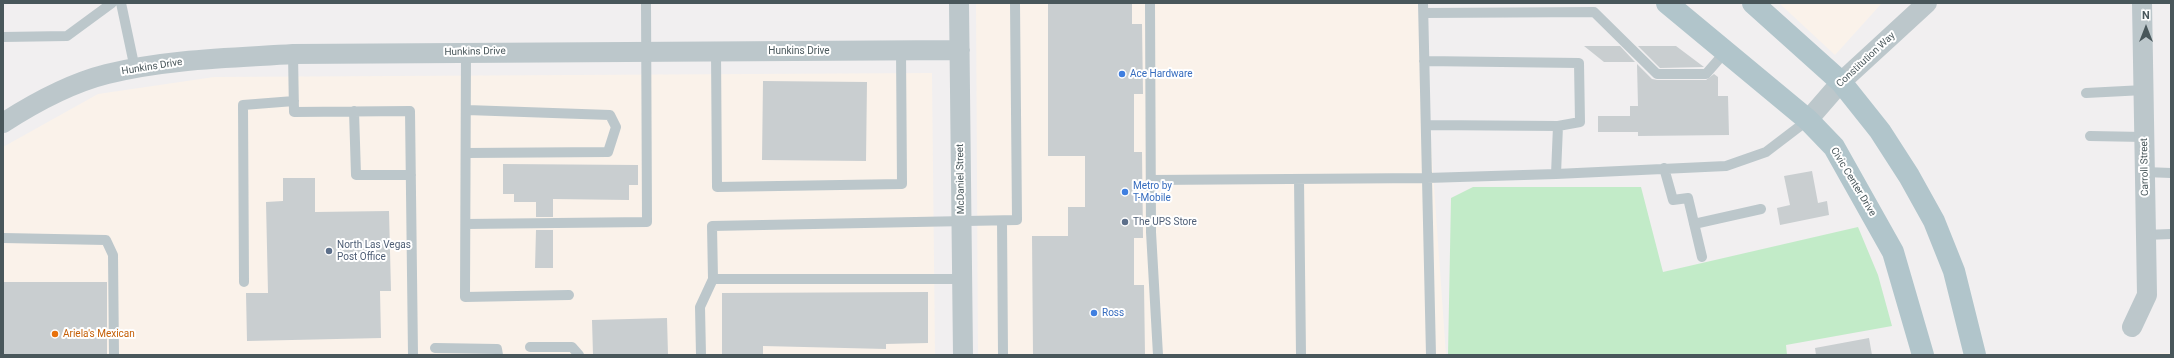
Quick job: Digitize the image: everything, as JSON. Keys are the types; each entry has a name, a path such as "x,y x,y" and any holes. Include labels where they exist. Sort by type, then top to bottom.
{"main road":[{"name":"Civic Center Drive","path":"1667,3 1808,120 1834,146 1893,252 1923,355"},
{"path":"1753,3 1841,82 1880,131 1909,176 1934,221 1954,271 1975,355"}],"street":[{"name":"McDaniel Street","path":"959,3 963,355"},
{"name":"Constitution Way","path":"1808,120 1841,82 1927,3"},
{"name":"Carroll Street","path":"2132,327 2147,295 2142,3"},
{"name":"Hunkins Drive","path":"3,123 68,88 106,74 201,60 293,54 960,50"}],"lane":[{"path":"3,37 67,36 113,3 122,8 135,69"},
{"path":"466,224 647,222 646,3"},
{"path":"701,355 700,307 713,279 712,226 1017,220 1015,3"},
{"path":"1150,3 1153,278 1158,324 1158,355"},
{"path":"1431,355 1423,8 1594,12 1657,74 1706,74 1726,51"},
{"path":"716,52 717,187 902,184 900,51"},
{"path":"466,52 467,153 465,297 569,295"},
{"path":"293,54 294,112 410,111 413,355"},
{"path":"1424,61 1579,63 1580,122 1558,126 1426,125"},
{"path":"2086,93 2144,90"},
{"path":"244,282 243,105 294,101"},
{"path":"467,110 610,115 616,128 608,152 467,153"},
{"path":"354,111 356,175 411,175"},
{"path":"1151,180 1427,178 1726,166 1766,152 1808,120"},
{"path":"1556,174 1558,126"},
{"path":"2090,136 2144,137"},
{"path":"1664,168 1673,200 1688,198 1702,257"},
{"path":"2145,172 2171,173"},
{"path":"1299,179 1301,355"},
{"path":"1694,224 1761,209"},
{"path":"1002,221 1003,355"},
{"path":"2145,235 2171,234"},
{"path":"3,238 106,240 113,256 114,355"},
{"path":"713,279 962,279"},
{"path":"530,347 572,347 579,355"},
{"path":"435,348 497,349 498,355"}],"shaded area":[{"path":"976,3 1421,3 1446,355 978,355"},
{"path":"1779,3 1882,3 1835,55"},
{"path":"932,73 935,355 3,355 3,147 98,94 214,77"},
{"path":"2171,353 2171,355 1996,354"}],"green space":[{"path":"1473,187 1641,187 1663,272 1858,227 1878,275 1892,326 1786,345 1787,355 1448,355 1451,198"}],"building":[{"path":"1048,3 1132,3 1132,24 1142,24 1143,94 1134,94 1134,152 1142,152 1143,238 1134,238 1134,285 1144,285 1145,355 1033,355 1032,236 1068,236 1068,207 1085,207 1085,156 1048,156"},
{"path":"1584,46 1620,46 1635,62 1604,62"},
{"path":"1638,46 1676,46 1704,67 1660,68"},
{"path":"1637,64 1652,79 1657,80 1706,80 1714,74 1718,77 1718,96 1728,96 1729,135 1638,136 1638,132 1598,132 1598,116 1630,116 1630,106 1638,106"},
{"path":"763,81 867,82 866,161 762,160"},
{"path":"503,164 638,165 638,185 629,185 629,200 553,199 553,217 536,217 536,202 514,202 514,194 503,194"},
{"path":"1812,171 1818,203 1827,201 1829,215 1780,225 1777,208 1790,205 1784,176"},
{"name":"North Las Vegas Post Office","path":"283,178 315,178 315,212 389,211 391,291 380,291 381,338 247,341 246,293 268,293 266,202 283,201"},
{"path":"536,230 553,230 553,268 535,268"},
{"name":"Ariela's Mexican","path":"3,282 107,282 107,355 3,355"},
{"path":"928,292 928,343 886,344 886,349 763,346 763,355 722,355 722,293"},
{"path":"667,318 668,355 593,355 592,320"},
{"path":"1869,338 1872,355 1816,355 1815,348"}],"place":[{"name":"Ace Hardware","path":"1122,74"},
{"name":"Metro by T-Mobile","path":"1125,192"},
{"name":"The UPS Store","path":"1125,222"},
{"name":"North Las Vegas Post Office","path":"329,251"},
{"name":"Ross","path":"1094,313"},
{"name":"Ariela's Mexican","path":"55,334"}]}
